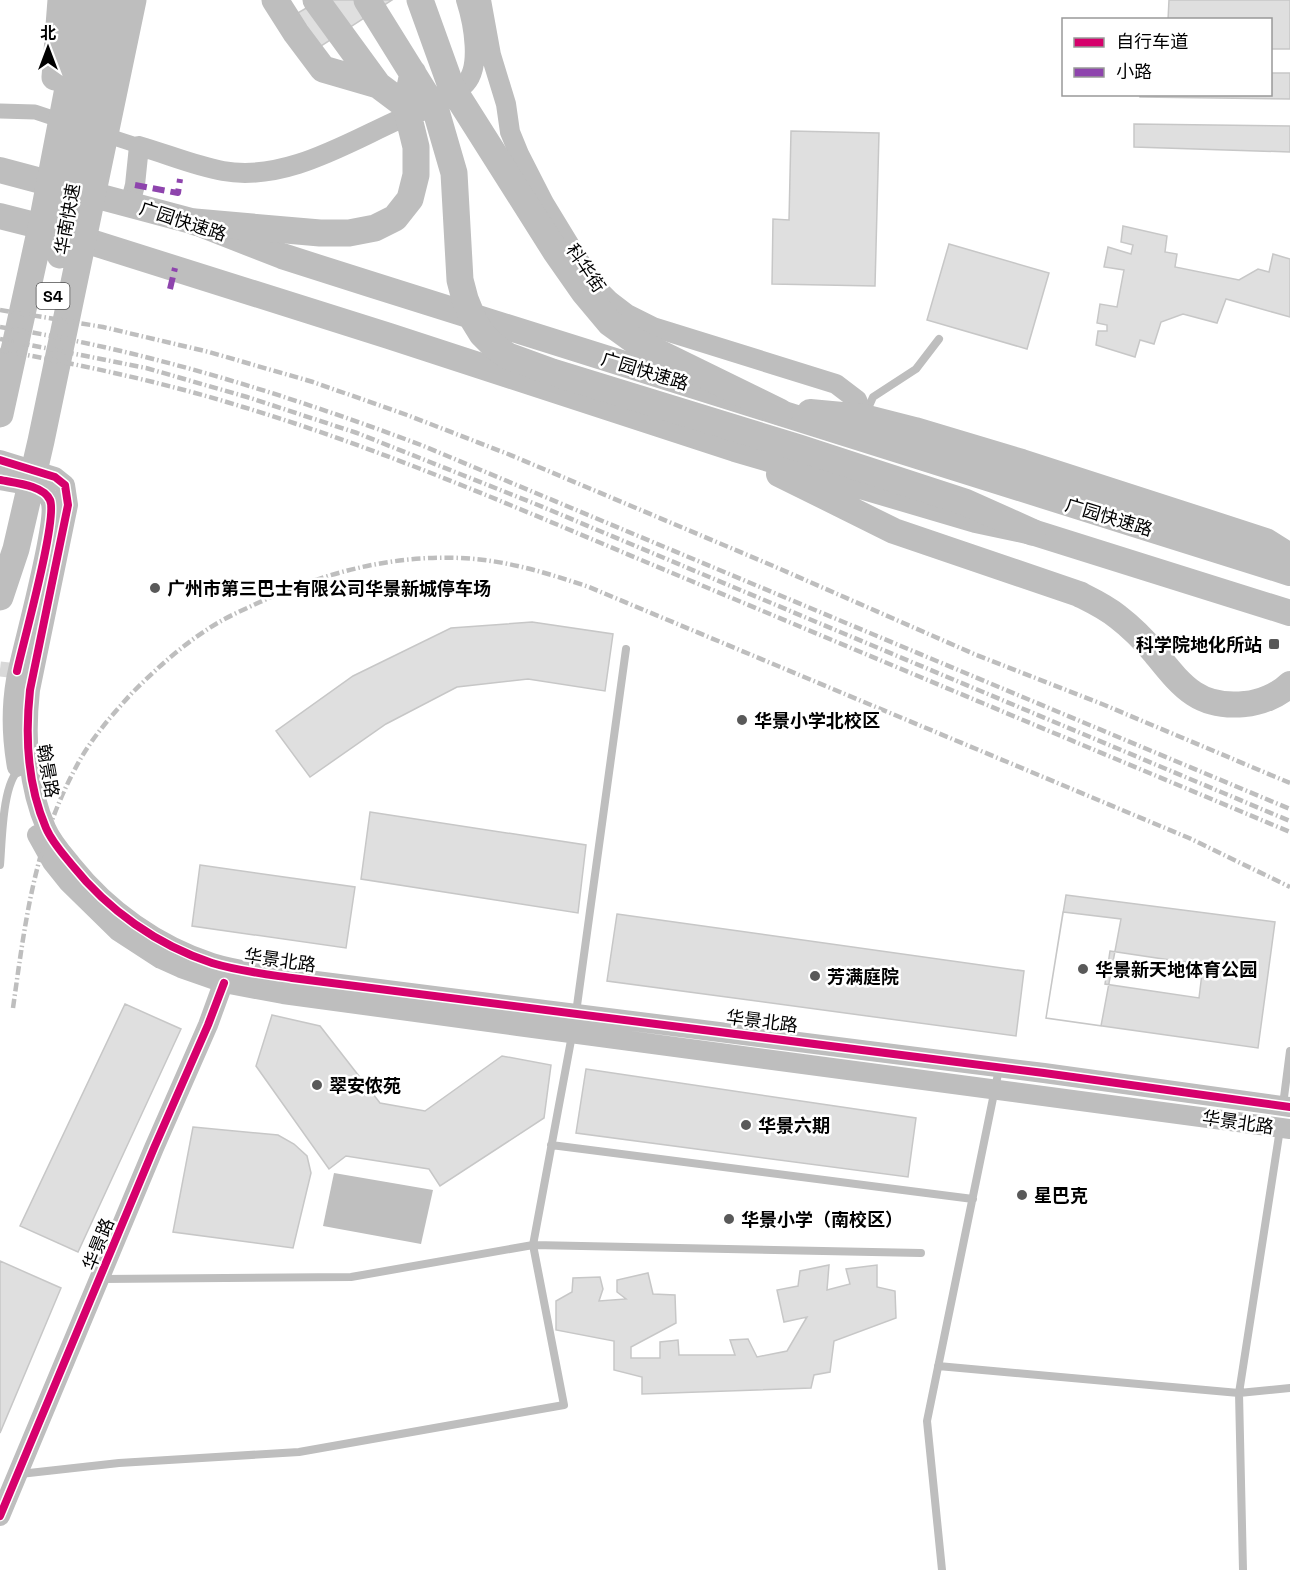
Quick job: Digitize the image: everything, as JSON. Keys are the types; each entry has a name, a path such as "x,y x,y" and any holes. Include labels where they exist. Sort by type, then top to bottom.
{"highway":[{"path":"42,224 40,172 54,88 61,0"},
{"path":"275,0 323,69 378,85"},
{"path":"195,222 320,232 349,232 375,228 395,218 410,199 416,175 416,147 402,113 378,85 316,0"},
{"path":"367,0 436,111 454,173 460,280 474,321 482,334 494,346 508,356 552,372 810,451 965,502 1032,532"},
{"path":"420,0 451,87 584,292 610,323 635,341 780,412 833,413 864,417 969,446 1290,548"},
{"path":"0,597 16,549 41,441 112,3"},
{"name":"华南快速","path":"0,414 42,224 112,3"},
{"name":"华南快速","path":"0,580 112,3"},
{"path":"402,113 413,73"},
{"path":"402,113 436,111"},
{"name":"广园快速路","path":"0,170 195,222 282,256 1290,573"},
{"name":"广园快速路","path":"0,216 43,227 367,328 735,449 976,520 1032,532 1290,613"},
{"path":"735,449 894,531 1079,594 1101,605 1118,616 1153,650 1182,686 1208,702 1222,705 1253,704 1289,686"},
{"path":"1266,542 1290,556"}],"street":[{"path":"463,87 472,74 474,57 472,18 466,0"},
{"name":"科华街","path":"481,0 491,55 506,104 510,132 544,203 594,285 627,314 654,327 836,384 857,400 864,417"},
{"path":"0,111 35,112 224,171 261,173 317,157 402,113"},
{"path":"130,204 135,185 139,146"},
{"name":"翰景路","path":"0,460 56,477 65,484 68,505 25,672 12,712 24,767 47,831 102,898 136,924 173,947 227,975"},
{"name":"翰景路","path":"0,480 40,490 50,500 52,508 25,672"},
{"name":"华景北路","path":"227,975 292,978 576,1013 1286,1106"},
{"name":"华景北路","path":"227,975 283,994 1285,1128"},
{"name":"华景路","path":"0,1516 208,1025 227,975"}],"lane":[{"path":"864,417 873,397 916,369 939,339"},
{"path":"576,1013 626,649"},
{"path":"0,865 10,781 24,767"},
{"path":"18,1474 119,1463 299,1452 564,1405 533,1245 572,1034"},
{"path":"1286,1106 1290,1052"},
{"path":"942,1570 927,1421 999,1067"},
{"path":"1243,1570 1239,1392 1285,1128"},
{"path":"551,1145 973,1199"},
{"path":"100,1279 351,1277 533,1245 921,1253"},
{"path":"939,1366 1239,1392 1290,1388"}],"shaded area":[{"path":"334,1173 433,1190 421,1244 323,1226"}],"building":[{"path":"320,0 392,0 318,48 296,14"},
{"path":"1169,0 1290,0 1290,49 1272,49 1272,18 1168,18"},
{"path":"1272,73 1290,73 1290,99 1140,97 1272,96"},
{"path":"1134,124 1290,126 1290,152 1134,147"},
{"path":"791,131 879,133 875,286 772,284 773,219 789,220"},
{"path":"1123,226 1167,236 1165,252 1177,254 1175,267 1239,280 1258,269 1269,272 1273,254 1290,259 1290,317 1226,299 1217,323 1183,314 1161,322 1154,344 1140,340 1135,357 1096,345 1098,331 1107,331 1107,325 1097,323 1100,304 1117,307 1124,270 1104,267 1108,247 1131,254 1133,245 1121,242"},
{"path":"949,244 1049,273 1027,349 927,320"},
{"path":"532,622 613,634 605,691 528,679 457,687 386,724 310,777 276,731 353,676 451,628"},
{"path":"370,812 586,845 578,913 361,879"},
{"path":"200,865 355,887 346,948 192,926"},
{"path":"1066,895 1275,922 1258,1048 1046,1018","holes":["1110,951 1203,965 1199,998 1105,984"]},
{"name":"华景新天地体育公园","path":"1063,912 1121,919 1101,1026 1046,1018"},
{"name":"芳满庭院","path":"617,914 1024,971 1016,1036 607,981"},
{"path":"125,1004 181,1029 78,1252 20,1226"},
{"name":"翠安侬苑","path":"272,1015 320,1026 380,1103 425,1111 502,1056 551,1065 544,1118 440,1186 429,1169 346,1156 329,1169 256,1066"},
{"name":"华景六期","path":"586,1069 916,1118 908,1177 576,1133"},
{"path":"193,1127 278,1135 294,1144 307,1156 311,1173 293,1248 173,1232"},
{"path":"0,1261 61,1288 0,1433"},
{"path":"829,1265 827,1290 850,1284 846,1269 877,1265 877,1287 895,1291 896,1318 834,1341 830,1372 814,1375 811,1388 642,1394 642,1377 614,1370 614,1341 556,1330 556,1301 572,1292 573,1278 600,1277 603,1289 599,1301 626,1299 617,1292 617,1280 648,1273 653,1294 675,1295 676,1323 631,1347 631,1358 660,1358 660,1342 678,1340 679,1355 735,1355 730,1340 748,1339 757,1357 787,1351 807,1317 784,1322 777,1290 798,1286 800,1271"}],"tunnel":[{"path":"0,669 17,671"}],"railway":[{"path":"0,310 103,327 209,352 313,382 407,415 508,454 974,654 1102,704 1290,783"},
{"path":"0,327 161,361 266,391 421,445 1290,809"},
{"path":"0,339 146,368 247,397 357,433 538,505 1290,821"},
{"path":"0,350 153,382 243,407 357,445 524,511 1290,832"},
{"path":"13,1008 27,915 50,827 61,798 81,759 116,711 168,659 227,618 308,582 358,568 409,560 461,558 494,561 542,572 589,587 1189,838 1290,887"}],"marked path":[{"path":"135,185 178,193 180,179"},
{"path":"170,289 175,268"}],"cycle path":[{"path":"0,460 55,477 65,485 68,505 30,690 29,760 35,794 46,828 65,857 101,897 135,924 172,946 222,966 292,978 1044,1073 1290,1107"},
{"path":"0,480 41,491 50,500 51,511 45,555 17,671"},
{"path":"0,1516 224,983"}],"place":[{"name":"广州市第三巴士有限公司华景新城停车场","path":"155,588"},
{"name":"科学院地化所站","path":"1274,644"},
{"name":"华景小学北校区","path":"742,720"},
{"name":"华景新天地体育公园","path":"1083,969"},
{"name":"芳满庭院","path":"815,976"},
{"name":"翠安侬苑","path":"317,1085"},
{"name":"华景六期","path":"746,1125"},
{"name":"星巴克","path":"1022,1195"},
{"name":"华景小学（南校区）","path":"729,1219"}]}
